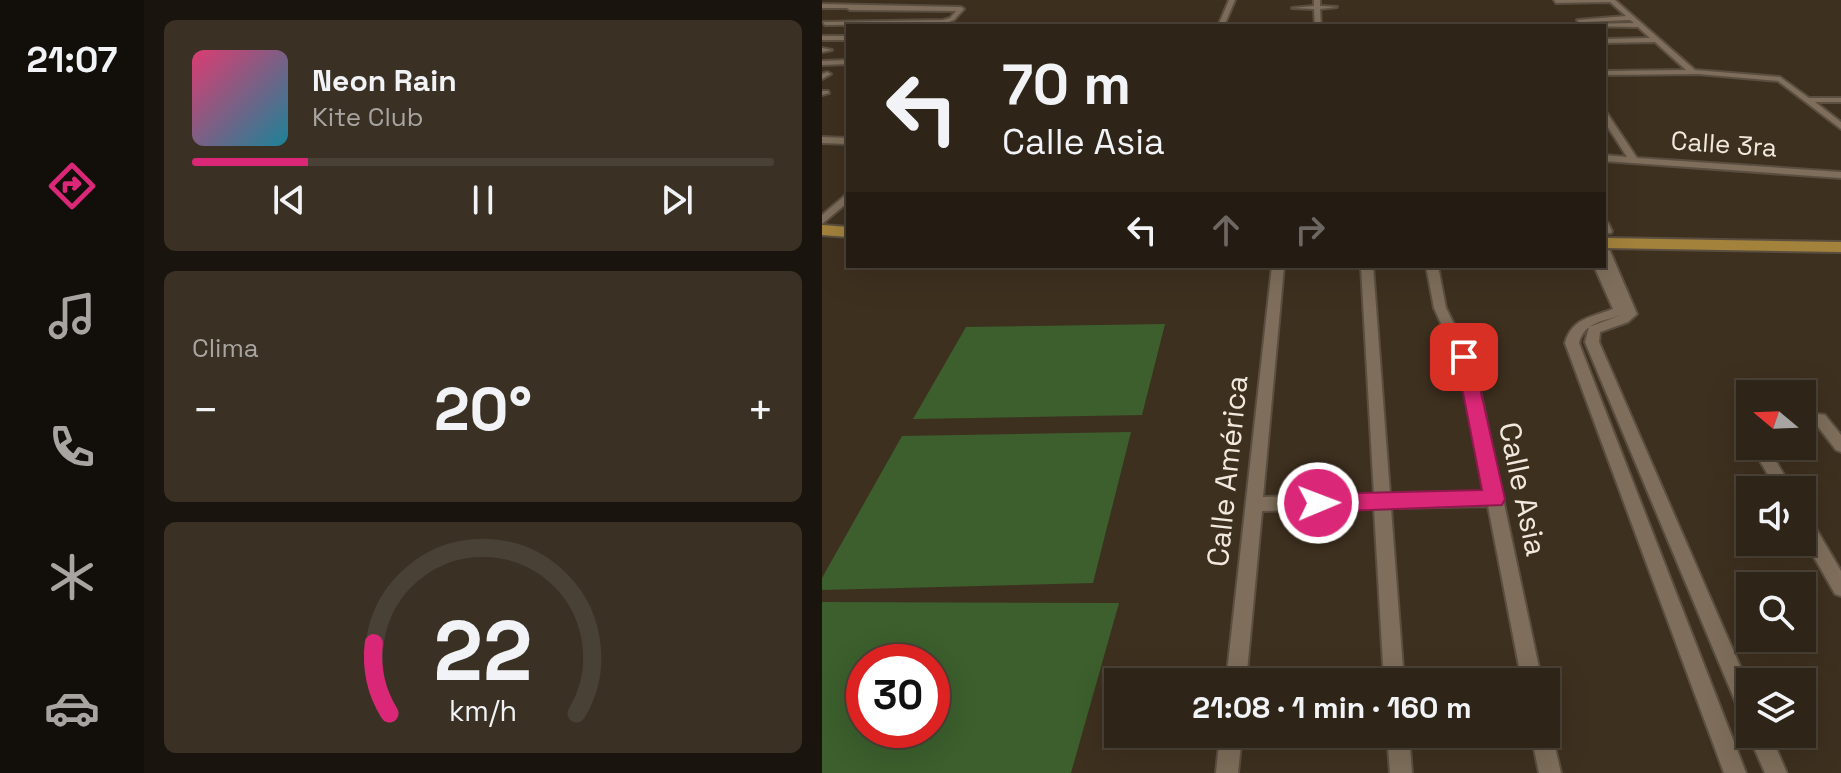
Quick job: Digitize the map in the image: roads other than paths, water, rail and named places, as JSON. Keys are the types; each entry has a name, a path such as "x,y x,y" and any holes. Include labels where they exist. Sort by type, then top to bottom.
{"main road":[{"path":"823,223 846,220"},
{"path":"823,223 846,231"},
{"path":"1606,233 1841,234"},
{"path":"1606,233 1841,247"}],"street":[{"path":"823,22 863,0"},
{"path":"1222,24 1232,0"},
{"path":"1556,0 1611,0 1693,72"},
{"path":"1295,8 1317,4 1334,7"},
{"path":"1317,4 1318,24"},
{"path":"822,6 961,8 946,24 823,22"},
{"path":"1584,24 1580,20 1633,18"},
{"path":"1606,26 1641,25"},
{"path":"822,38 846,38"},
{"path":"1606,41 1659,40"},
{"path":"1673,52 1710,72"},
{"path":"822,63 846,62"},
{"path":"1606,73 1710,72 1768,77 1787,82 1841,126"},
{"path":"1810,100 1841,100"},
{"path":"1606,118 1634,160"},
{"path":"822,140 846,141"},
{"name":"Calle 3ra","path":"1606,158 1841,175"},
{"path":"823,223 846,198"},
{"path":"1606,256 1631,314 1627,319 1575,332 1572,343 1735,773"},
{"name":"Calle América","path":"1237,668 1278,268"},
{"path":"1367,268 1393,668"},
{"name":"Calle Asia","path":"1432,268 1440,308 1468,367 1529,668"},
{"path":"1601,268 1621,309 1585,322 1587,329 1736,681"},
{"path":"1816,418 1826,424 1841,446"},
{"path":"1254,504 1494,499"},
{"path":"1816,544 1841,588"},
{"path":"1656,565 1685,564"},
{"path":"1227,773 1230,748"},
{"path":"1399,748 1401,773"},
{"path":"1545,748 1550,773"},
{"path":"1765,748 1776,773"}]}
